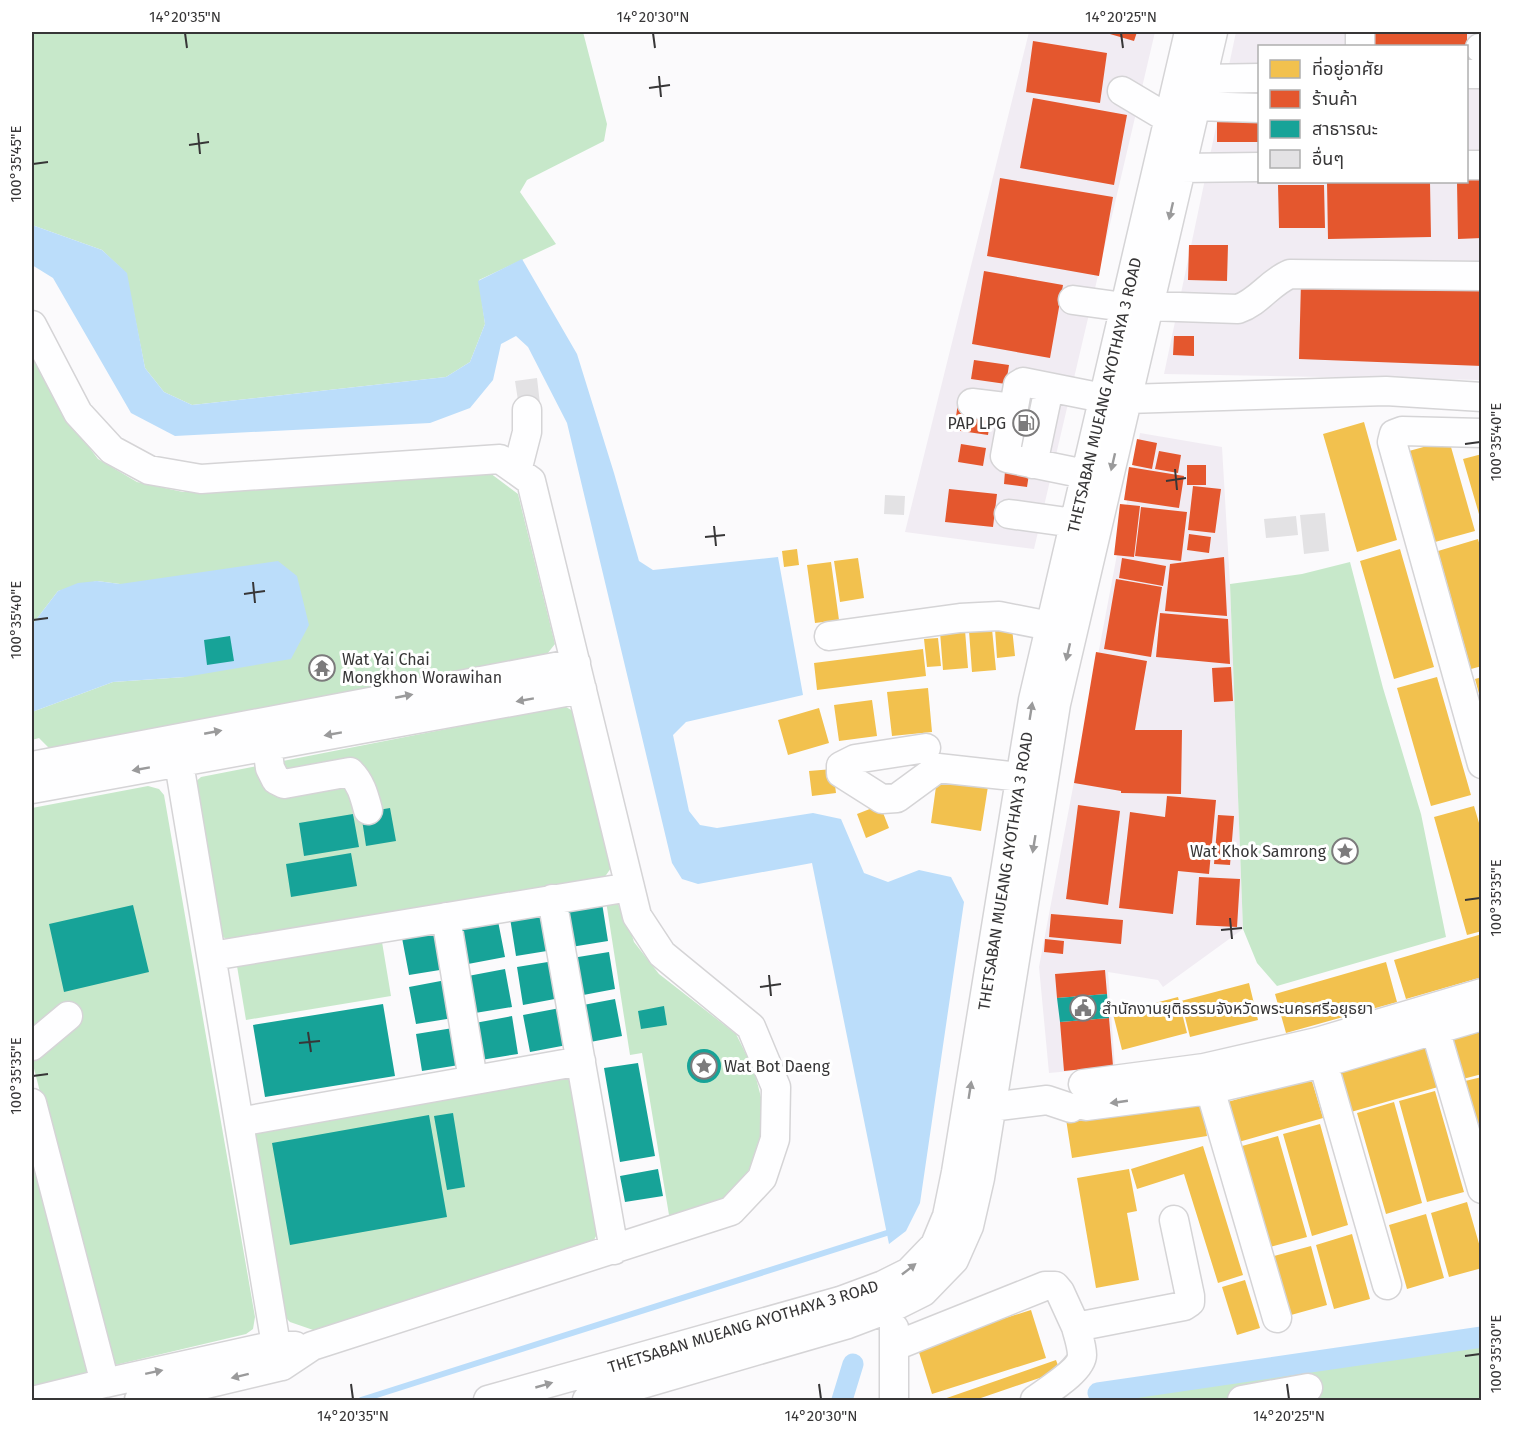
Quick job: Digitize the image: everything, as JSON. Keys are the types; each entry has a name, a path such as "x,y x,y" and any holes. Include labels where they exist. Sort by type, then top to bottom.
{"street":[{"name":"THETSABAN MUEANG AYOTHAYA 3 ROAD","path":"587,1401 848,1324 893,1308 923,1292 954,1260 969,1226 980,1178 1056,704 1113,408 1136,307 1169,119 1189,32"},
{"name":"THETSABAN MUEANG AYOTHAYA 3 ROAD","path":"1136,307 1181,168 1213,32"},
{"path":"1468,73 1481,57"},
{"path":"1202,79 1258,78"},
{"path":"1122,92 1169,119"},
{"path":"1195,106 1258,108"},
{"path":"1181,168 1258,167"},
{"path":"1073,300 1136,307 1238,309 1249,305 1290,274 1482,276"},
{"path":"32,325 78,414 112,450 149,470 201,479 500,459 531,481 637,916 662,954 751,1027 776,1087 775,1139 762,1178 731,1211 139,1401"},
{"path":"1085,474 1006,458 1013,408 1020,383 1049,388 1113,408 1386,392 1482,397"},
{"path":"1034,464 1049,388"},
{"path":"972,404 1013,408"},
{"name":"THETSABAN MUEANG AYOTHAYA 3 ROAD","path":"488,1401 840,1301 883,1285 909,1272 935,1245 947,1215 956,1172 1033,699 1085,474 1113,408"},
{"path":"517,471 527,432 527,410"},
{"path":"1482,433 1402,430 1394,434 1392,442 1482,764"},
{"path":"1009,514 1074,523"},
{"path":"829,636 960,618 999,616 1050,626"},
{"path":"177,751 267,746 579,676"},
{"path":"34,777 579,676"},
{"path":"267,746 270,768 276,780 284,784 350,772 358,780 368,810"},
{"path":"926,748 875,756 866,789 882,800 897,798 935,770 946,768 1020,777"},
{"path":"177,751 279,1356"},
{"path":"212,956 630,886"},
{"path":"552,899 614,1250"},
{"path":"446,917 473,1080"},
{"path":"991,1107 1207,1079 1320,1052 1432,1019 1482,993"},
{"path":"32,1047 68,1016"},
{"path":"1432,1019 1482,1016"},
{"path":"1432,1019 1482,1189"},
{"path":"1320,1052 1387,1285"},
{"path":"239,1122 581,1061"},
{"path":"1207,1079 1277,1318"},
{"path":"32,1103 105,1383"},
{"path":"1076,1327 1184,1306 1190,1302 1191,1296 1174,1220"},
{"path":"895,1346 1045,1286 1055,1286 1076,1327 1082,1353 1081,1360 1075,1370 1035,1401"},
{"path":"893,1308 894,1401"},
{"path":"36,1401 105,1383 279,1356"},
{"path":"1242,1401 1308,1388"}],"shaded area":[{"path":"1029,32 1155,32 1034,549 905,532"},
{"path":"1236,32 1481,32 1481,380 1164,374"},
{"path":"1140,433 1222,447 1230,584 1243,929 1163,987 1158,980 1108,972 1115,1067 1049,1073 1039,967"}],"green space":[{"path":"32,32 583,32 607,124 604,141 527,180 520,192 556,244 479,280 485,324 470,362 446,377 192,405 164,392 145,368 126,273 102,250 32,225"},
{"path":"32,346 67,418 98,459 137,482 183,492 490,473 518,494 555,644 547,654 50,749 39,738 32,740 32,712 113,682 185,677 120,584 97,581 58,591 32,625"},
{"path":"1350,562 1383,688 1421,814 1446,937 1277,986 1257,963 1243,929 1230,584 1302,574"},
{"path":"564,706 575,712 611,868 604,878 232,941 220,936 193,784 201,777"},
{"path":"148,786 159,789 164,795 255,1317 253,1329 246,1334 111,1366 32,1061 32,808"},
{"path":"611,900 624,909 634,942 659,974 736,1034 754,1070 764,1109 760,1149 745,1177 720,1204 670,1221 642,1053 630,1055 606,901"},
{"path":"382,942 391,996 246,1020 237,966"},
{"path":"563,1074 572,1080 598,1232 592,1244 319,1332 290,1322 285,1317 252,1136 256,1130"},
{"path":"32,1151 90,1372 32,1386"},
{"path":"1481,1346 1481,1400 1098,1400"}],"water":[{"path":"32,225 102,250 127,273 145,368 164,392 192,405 446,377 470,362 485,324 478,281 522,259 577,354 639,561 653,570 778,557 803,695 686,722 673,735 689,811 700,825 717,828 813,813 841,819 864,873 888,882 919,870 951,877 964,902 920,1203 906,1231 889,1244 812,863 698,884 682,879 672,863 567,423 528,347 516,336 501,344 493,380 470,408 430,423 175,436 131,413 53,278 32,265"},
{"path":"278,561 297,576 309,625 291,659 185,677 113,682 32,712 32,625 58,591 78,583 97,581 120,584"}],"building: ที่อยู่อาศัย":[{"path":"1364,422 1397,540 1357,552 1323,434"},
{"path":"1449,440 1475,531 1435,542 1409,451"},
{"path":"1482,454 1482,521 1481,521 1463,459"},
{"path":"1478,539 1482,553 1482,666 1471,669 1438,551"},
{"path":"797,549 799,565 784,567 782,551"},
{"path":"1400,549 1434,667 1394,679 1360,561"},
{"path":"858,558 864,598 840,602 834,561"},
{"path":"831,562 839,620 815,623 807,565"},
{"path":"1012,628 1015,656 997,658 995,629"},
{"path":"992,629 996,670 972,672 969,631"},
{"path":"965,630 968,668 943,670 940,632"},
{"path":"938,638 941,666 927,667 924,639"},
{"path":"923,649 926,676 817,690 814,663"},
{"path":"1437,677 1471,795 1431,806 1397,688"},
{"path":"1482,677 1482,701 1481,701 1475,679"},
{"path":"928,688 932,732 892,736 887,692"},
{"path":"872,700 877,736 839,741 834,705"},
{"path":"819,708 829,743 788,755 778,720"},
{"path":"833,769 836,793 812,796 809,771"},
{"path":"938,772 989,780 981,831 931,823"},
{"path":"880,805 889,828 866,838 857,814"},
{"path":"1474,806 1482,833 1482,931 1467,935 1434,817"},
{"path":"1482,934 1482,977 1406,999 1394,960"},
{"path":"1386,962 1397,1002 1286,1033 1275,994"},
{"path":"1249,983 1258,1020 1190,1037 1181,1001"},
{"path":"1178,997 1187,1033 1122,1050 1113,1014"},
{"path":"1482,1030 1482,1074 1459,1080 1448,1040"},
{"path":"1427,1047 1438,1087 1351,1112 1339,1072"},
{"path":"1482,1077 1482,1136 1481,1136 1465,1081"},
{"path":"1311,1078 1323,1118 1235,1143 1224,1103"},
{"path":"1435,1091 1464,1192 1427,1202 1399,1101"},
{"path":"1201,1098 1207,1136 1072,1158 1066,1119"},
{"path":"1394,1102 1422,1203 1386,1214 1357,1113"},
{"path":"1320,1124 1348,1225 1312,1236 1283,1134"},
{"path":"1278,1136 1307,1237 1270,1247 1242,1146"},
{"path":"1203,1146 1243,1275 1218,1283 1184,1174 1137,1189 1131,1169"},
{"path":"1129,1169 1137,1211 1127,1213 1139,1280 1096,1288 1077,1178"},
{"path":"1467,1202 1482,1254 1482,1268 1449,1277 1431,1213"},
{"path":"1426,1214 1444,1278 1407,1289 1389,1225"},
{"path":"1352,1234 1370,1299 1334,1309 1316,1245"},
{"path":"1311,1246 1327,1305 1291,1315 1274,1256"},
{"path":"1245,1280 1260,1328 1237,1335 1222,1287"},
{"path":"1031,1310 1046,1358 932,1394 917,1346"},
{"path":"1056,1360 1060,1371 975,1400 941,1400"}],"building: ร้านค้า":[{"path":"1103,32 1137,32 1134,41"},
{"path":"1373,32 1467,32 1467,45 1374,45"},
{"path":"1033,41 1107,53 1100,103 1026,92"},
{"path":"1033,98 1127,115 1114,185 1020,168"},
{"path":"1258,113 1258,142 1217,142 1217,114"},
{"path":"1468,172 1482,172 1482,238 1458,239 1457,183 1468,183"},
{"path":"1000,178 1113,197 1099,276 987,256"},
{"path":"1327,183 1430,183 1431,237 1328,239"},
{"path":"1278,185 1324,185 1325,228 1279,228"},
{"path":"1189,245 1228,245 1227,281 1188,280"},
{"path":"984,271 1063,285 1050,358 972,344"},
{"path":"1301,282 1482,288 1482,366 1299,359"},
{"path":"1174,336 1194,336 1194,356 1173,355"},
{"path":"974,360 1009,365 1006,384 971,379"},
{"path":"958,403 992,408 988,435 954,430"},
{"path":"1137,439 1157,443 1152,469 1132,465"},
{"path":"961,444 986,448 983,466 958,462"},
{"path":"1159,451 1181,455 1178,473 1155,469"},
{"path":"1187,465 1206,465 1206,485 1187,485"},
{"path":"1129,467 1184,476 1179,508 1124,500"},
{"path":"1005,471 1029,474 1027,487 1004,484"},
{"path":"1193,486 1221,489 1215,533 1188,530"},
{"path":"949,489 997,494 993,527 945,522"},
{"path":"1120,504 1140,506 1134,557 1114,555"},
{"path":"1141,507 1187,512 1181,561 1135,556"},
{"path":"1189,534 1211,537 1209,553 1187,550"},
{"path":"1224,557 1227,616 1165,611 1170,564"},
{"path":"1122,558 1166,566 1163,586 1119,578"},
{"path":"1116,579 1162,587 1151,657 1104,649"},
{"path":"1160,613 1228,619 1230,664 1156,657"},
{"path":"1096,652 1147,661 1135,730 1182,730 1181,794 1121,793 1121,791 1074,783"},
{"path":"1231,667 1233,701 1214,702 1212,668"},
{"path":"1167,796 1216,800 1209,874 1178,871 1173,914 1119,908 1130,812 1165,817"},
{"path":"1078,805 1120,811 1108,905 1066,899"},
{"path":"1218,815 1234,816 1230,865 1214,864"},
{"path":"1199,877 1240,879 1237,927 1196,925"},
{"path":"1051,914 1123,920 1121,944 1049,937"},
{"path":"1045,939 1064,941 1063,954 1044,952"},
{"path":"1105,970 1107,994 1057,998 1055,974"},
{"path":"1109,1018 1113,1066 1064,1071 1060,1022"}],"building: สาธารณะ":[{"path":"230,636 234,661 207,665 204,640"},
{"path":"390,808 396,841 366,846 361,813"},
{"path":"353,814 359,847 304,856 299,823"},
{"path":"351,853 357,886 291,897 286,864"},
{"path":"602,903 608,941 571,947 565,909"},
{"path":"133,905 149,972 64,992 49,924"},
{"path":"547,912 553,950 516,956 510,918"},
{"path":"498,921 505,957 468,964 461,927"},
{"path":"439,931 446,969 409,975 402,938"},
{"path":"609,952 615,989 578,996 572,958"},
{"path":"554,961 560,998 523,1005 517,967"},
{"path":"505,969 512,1007 475,1013 468,976"},
{"path":"446,980 453,1018 416,1024 409,987"},
{"name":"สำนักงานยุติธรรมจังหวัดพระนครศรีอยุธยา","path":"1107,994 1109,1018 1060,1022 1057,998"},
{"path":"615,999 622,1036 585,1043 578,1006"},
{"path":"383,1004 395,1076 265,1097 253,1025"},
{"path":"664,1006 667,1025 641,1029 638,1011"},
{"path":"560,1008 567,1045 530,1052 523,1015"},
{"path":"512,1016 518,1054 481,1060 475,1023"},
{"path":"453,1028 459,1065 422,1071 416,1034"},
{"path":"704,1049 716,1054 721,1066 716,1078 704,1083 692,1078 687,1066 692,1054"},
{"path":"638,1063 655,1156 620,1162 604,1068"},
{"path":"453,1113 465,1187 447,1190 434,1116"},
{"path":"429,1115 447,1217 290,1245 272,1143"},
{"path":"658,1169 663,1196 625,1202 620,1176"}],"building: อื่นๆ":[{"path":"537,378 540,404 519,407 515,381"},
{"path":"885,495 905,496 904,515 884,514"},
{"path":"1325,513 1329,551 1304,554 1300,515"},
{"path":"1296,516 1298,535 1266,538 1264,519"}],"waterway":[{"path":"361,1400 893,1231"},
{"path":"1098,1393 1482,1337"},
{"path":"842,1400 853,1364"}],"place":[{"name":"PAP LPG","path":"1026,423"},
{"name":"Wat Yai Chai Mongkhon Worawihan","path":"322,668"},
{"name":"Wat Khok Samrong","path":"1345,851"},
{"name":"สำนักงานยุติธรรมจังหวัดพระนครศรีอยุธยา","path":"1083,1008"},
{"name":"Wat Bot Daeng","path":"704,1066"}]}
